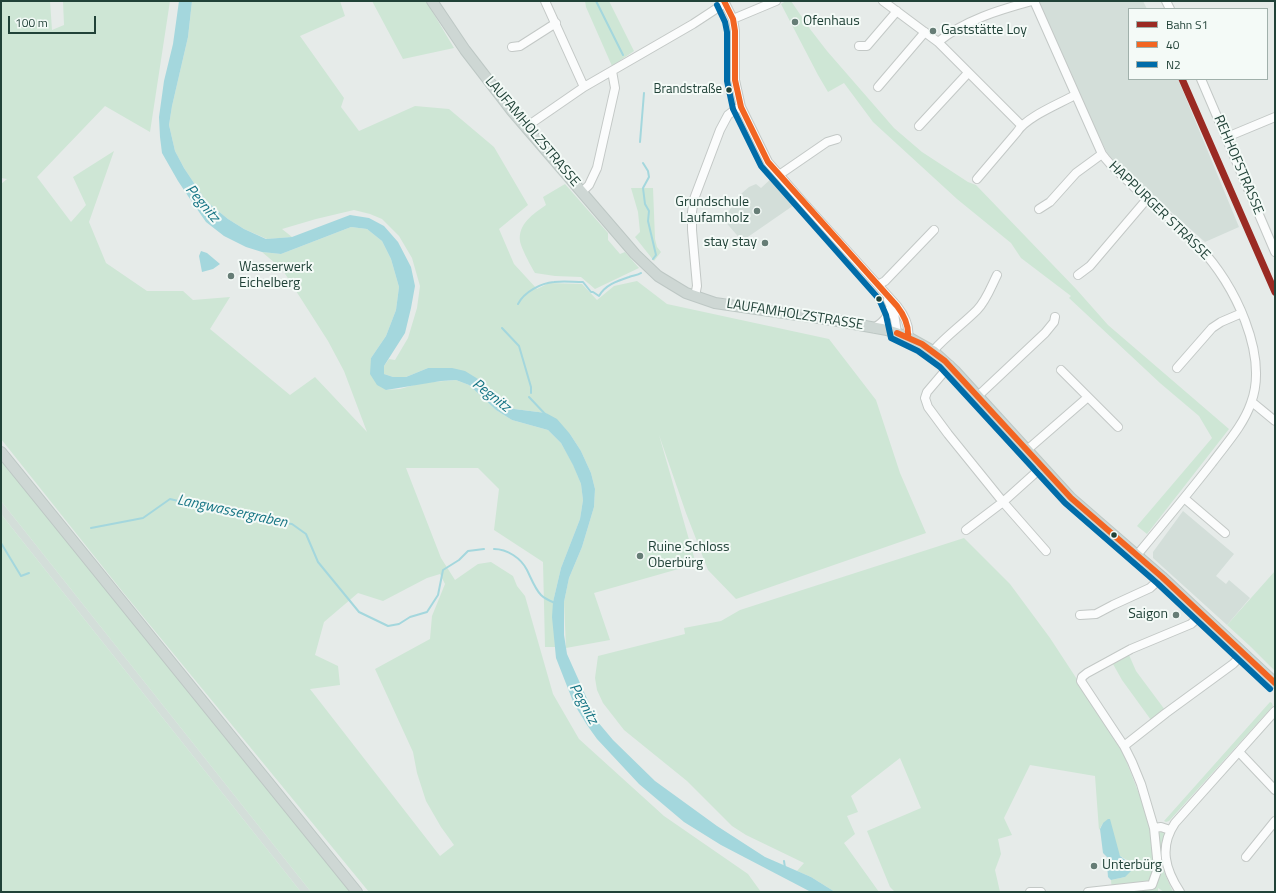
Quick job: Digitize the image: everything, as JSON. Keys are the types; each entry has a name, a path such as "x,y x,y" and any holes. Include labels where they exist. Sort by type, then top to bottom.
{"main road":[{"name":"LAUFAMHOLZSTRASSE","path":"432,1 474,62 526,127 646,265 663,280 695,296 724,304 897,333 908,337 933,351 950,366 1077,504 1162,577 1275,683"},
{"path":"1,452 357,892"}],"street":[{"path":"545,1 584,87"},
{"path":"733,19 776,1"},
{"path":"883,1 938,42 1021,125"},
{"path":"938,42 952,32 993,12 1033,1"},
{"name":"HAPPURGER STRASSE","path":"1033,1 1102,154 1113,167 1172,220 1202,250 1231,290 1251,337 1255,356 1256,376 1252,402 1244,419 1233,436 1137,555"},
{"path":"526,127 584,87 693,24 725,2 733,19 736,45 735,80 741,106 768,162 897,306 903,315 908,328 908,337"},
{"path":"859,46 867,46 897,11"},
{"path":"512,47 520,46 556,23"},
{"path":"878,87 925,32"},
{"path":"582,192 589,185 597,168 615,88 612,71"},
{"path":"920,126 968,73"},
{"name":"REHHOFSTRASSE","path":"1201,80 1275,252"},
{"path":"977,179 1017,132 1021,125 1033,117 1075,96"},
{"path":"695,296 697,286 692,221 694,199 720,130 728,114 741,106"},
{"path":"1227,137 1275,117"},
{"path":"779,175 827,142 837,139"},
{"path":"1039,209 1050,202 1076,173 1102,154"},
{"path":"1078,275 1090,266 1147,199"},
{"path":"878,285 885,281 934,230"},
{"path":"933,351 978,309 986,298 998,275"},
{"path":"886,295 896,318 897,333"},
{"path":"874,328 883,322 887,317 891,305"},
{"path":"1177,368 1212,328 1221,322 1242,313"},
{"path":"978,396 1045,333 1054,322 1055,317"},
{"path":"950,366 925,395 926,403 935,418 1003,502 1046,551"},
{"path":"1061,370 1118,427"},
{"path":"1027,450 1088,397"},
{"path":"1252,402 1275,421"},
{"path":"966,530 1003,502 1042,467"},
{"path":"1184,498 1224,533"},
{"path":"1080,616 1096,614 1113,604 1150,588 1162,577"},
{"path":"1088,892 1152,884 1158,868 1154,828 1141,784 1124,746 1081,681 1082,677 1131,649 1191,624 1202,614"},
{"path":"1124,746 1233,664 1244,653"},
{"path":"1180,892 1167,869 1165,860 1170,830 1275,711"},
{"path":"1239,752 1275,790"},
{"path":"1246,857 1275,821"},
{"path":"1154,828 1161,826 1170,830"},
{"path":"1030,892 1041,892"}],"shaded area":[{"path":"1035,1 1143,1 1146,8 1128,8 1128,80 1178,80 1239,227 1205,242 1109,157"},
{"name":"Grundschule Laufamholz","path":"773,177 797,203 742,241 723,219 742,193 749,187 756,184 761,188"},
{"path":"1,501 311,892 301,892 1,514"},
{"path":"1183,511 1234,554 1216,576 1226,584 1229,580 1250,598 1227,625 1153,558 1153,552"}],"green space":[{"path":"1,1 50,1 52,30 64,25 63,1 170,1 150,132 105,106 37,177 71,222 86,205 73,177 114,151 89,222 106,263 147,291 183,291 193,300 230,297 210,329 290,395 315,377 367,432 344,371 328,341 282,269 262,252 281,254 351,227 367,229 382,241 391,259 399,287 396,310 386,336 371,358 386,390 400,389 421,383 456,380 469,385 496,410 512,420 548,430 561,443 573,464 581,484 583,500 580,519 561,568 553,602 555,647 545,647 543,562 494,530 499,489 478,468 406,468 441,558 455,580 478,564 491,562 513,576 517,586 525,596 553,694 579,739 664,816 748,874 761,892 369,892 122,591 1,439 1,184 7,179 1,178","holes":["440,574 445,584 432,616 430,639 375,669 413,752 417,773 426,801 441,827 454,845 440,856 310,689 340,685 338,666 315,655 324,622 358,593 383,601 427,578"]},
{"path":"192,1 340,1 345,16 300,36 344,98 341,107 359,131 415,106 449,109 494,147 528,205 499,229 514,264 537,289 549,283 582,284 597,300 614,286 637,281 667,304 829,339 876,400 900,473 926,533 736,599 708,570 686,513 659,435 696,564 594,593 610,640 566,648 564,602 569,578 582,547 594,507 595,489 591,473 581,451 570,434 546,413 514,409 504,404 478,379 428,368 406,377 393,377 384,374 384,366 389,359 395,360 408,338 417,308 420,286 412,258 399,236 382,219 354,210 282,229 292,237 267,239 244,229 228,219 206,201 184,168 175,151 169,125 188,37"},
{"path":"372,1 426,1 454,48 403,59"},
{"path":"585,1 609,1 634,51 612,66 586,7"},
{"path":"786,1 791,1 827,51 894,128 922,152 968,182 976,185 1077,290 1108,325 1229,429 1147,534 1137,526 1212,438 1199,416 1160,383 1069,298 1071,296 1021,258 1011,243 957,199 873,122 844,83 828,92 781,4"},
{"path":"565,184 608,233 608,240 620,254 625,252 639,268 595,289 581,277 555,276 535,273 526,257 520,241 521,229 527,220 546,205 543,197"},
{"path":"631,188 653,188 655,239 657,247 661,252 654,261 635,237 640,232 638,212"},
{"path":"1,460 352,892 311,892 1,501"},
{"path":"1,514 282,868 301,892 1,892"},
{"path":"964,538 1010,584 1050,638 1120,745 1155,835 1160,830 1166,832 1164,872 1173,892 1164,892 1158,888 1158,892 1112,892 1111,880 1125,877 1127,860 1120,856 1103,823 1099,830 1095,776 1030,765 1004,818 1012,835 998,839 1001,854 995,870 1000,892 895,892 890,887 867,831 921,808 900,758 851,796 858,812 847,816 855,834 844,843 879,892 835,892 811,877 797,871 804,863 746,835 732,826 687,781 624,730 603,703 597,690 595,678 598,656 685,634 684,628 721,621 740,610"},
{"path":"1275,571 1275,671 1227,625"},
{"path":"1129,655 1136,671 1165,710 1151,720 1122,680 1113,664"},
{"path":"1270,702 1273,706 1169,821 1164,821"}],"water":[{"name":"Pegnitz","path":"179,1 192,1 188,37 169,125 175,151 184,168 206,201 228,219 244,229 266,239 292,237 350,215 369,218 384,226 398,242 411,267 415,286 405,333 384,366 384,374 393,377 406,377 428,368 452,368 465,371 478,379 504,404 514,409 546,413 557,419 570,434 581,451 591,473 595,489 594,507 582,547 569,578 564,602 564,635 567,654 597,721 613,740 655,781 717,826 765,857 811,877 835,892 811,892 721,845 684,822 639,784 597,739 587,725 574,704 556,658 552,617 553,602 561,568 580,519 583,500 581,484 573,465 561,443 548,430 512,420 496,410 469,385 456,380 386,390 377,385 370,374 371,358 386,336 396,310 399,287 391,259 382,241 367,229 351,227 281,254 262,252 246,247 224,236 206,222 178,181 162,153 160,137 159,117 164,81 173,44"},
{"path":"201,251 207,253 220,264 213,269 202,272 199,256"},
{"path":"1110,819 1120,856 1130,865 1132,870 1125,877 1111,880 1108,877 1108,858 1103,853 1100,829 1103,823"}],"waterway":[{"path":"596,1 623,55"},
{"path":"640,142 644,93"},
{"path":"643,163 648,171 649,177 643,188 645,204 649,211 648,221 656,255 653,259"},
{"path":"518,304 524,296 533,289 549,283 583,282 591,292 599,296 612,284 641,273"},
{"path":"502,328 519,346 531,387 531,393"},
{"path":"529,397 546,415"},
{"name":"Langwassergraben","path":"91,528 143,518 170,499 254,519 292,524 306,534 318,562 359,612 388,626 399,624 410,617 427,612 438,595 443,570 459,560 468,551 484,549"},
{"name":"Langwassergraben","path":"1,543 21,576 29,573"},
{"name":"Langwassergraben","path":"494,549 509,552 517,558 527,570 539,593 546,599 555,603"},
{"path":"784,861 785,868"}],"rail line":[{"name":"S1","path":"1182,80 1275,292"}],"transit line":[{"name":"40","path":"724,1 733,19 735,31 735,80 741,107 768,162 897,306 906,320 908,337"},
{"name":"N2","path":"717,5 725,22 727,32 727,81 733,109 761,166 879,299 886,315 891,338 918,351 940,367 1065,503 1157,583 1270,689"},
{"name":"40","path":"897,333 922,344 945,361 1071,498 1162,577 1275,683"}],"place":[{"name":"Ofenhaus","path":"795,22"},
{"name":"Gaststätte Loy","path":"933,31"},
{"name":"Brandstraße","path":"729,90"},
{"name":"Grundschule Laufamholz","path":"757,211"},
{"name":"stay stay","path":"765,243"},
{"name":"Wasserwerk Eichelberg","path":"231,276"},
{"name":"Ruine Schloss Oberbürg","path":"640,556"},
{"name":"Saigon","path":"1176,615"},
{"name":"Unterbürg","path":"1094,866"}]}
